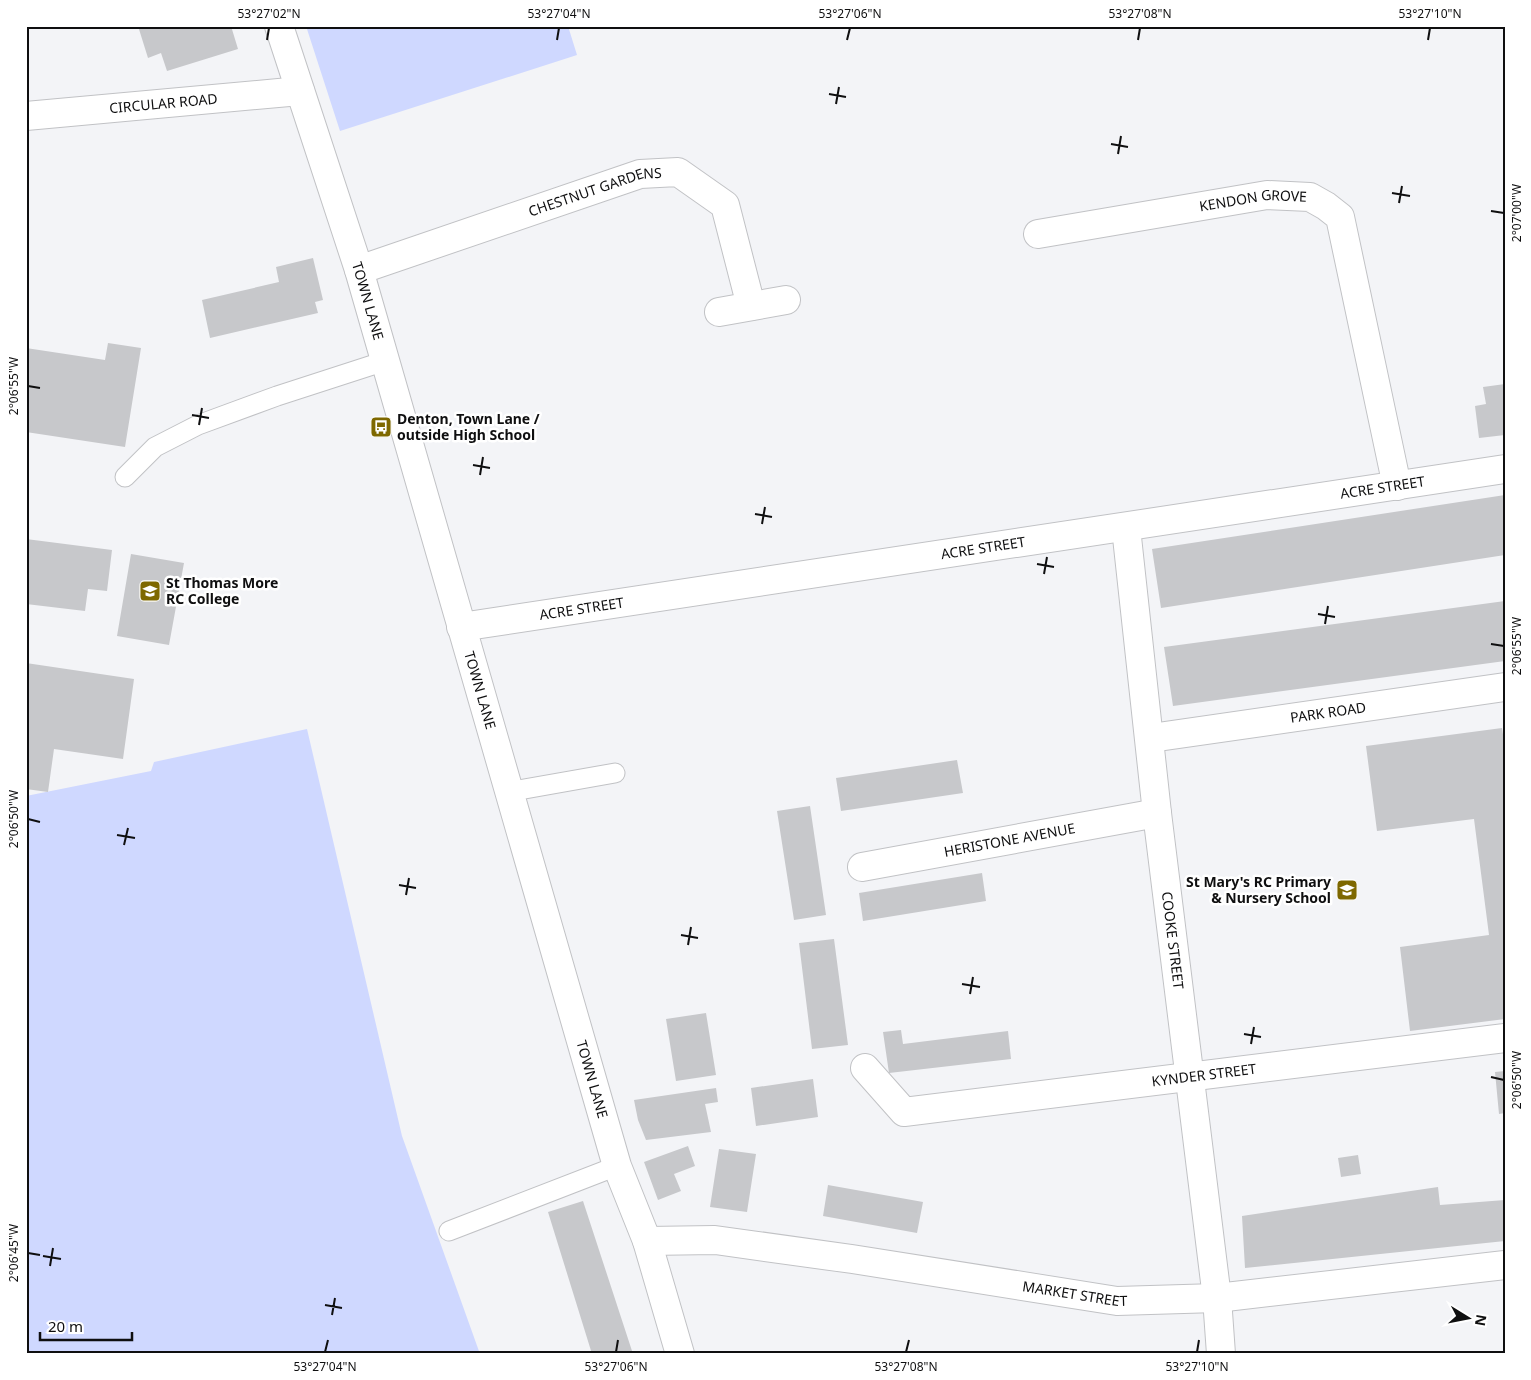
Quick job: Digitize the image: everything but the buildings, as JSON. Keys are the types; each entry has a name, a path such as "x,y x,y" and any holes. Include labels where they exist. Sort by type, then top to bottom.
{"street":[{"name":"TOWN LANE","path":"279,26 359,270 617,1166 647,1241 680,1354"},
{"name":"CIRCULAR ROAD","path":"26,116 300,91"},
{"name":"CHESTNUT GARDENS","path":"359,270 640,174 678,172 725,205 751,306"},
{"name":"KENDON GROVE","path":"1038,234 1267,195 1310,197 1326,206 1340,217 1397,486"},
{"path":"719,312 786,300"},
{"name":"ACRE STREET","path":"461,627 1126,528 1505,469"},
{"name":"COOKE STREET","path":"1126,528 1157,814 1190,1075 1221,1354"},
{"name":"PARK ROAD","path":"1150,738 1505,687"},
{"name":"HERISTONE AVENUE","path":"862,867 1157,814"},
{"name":"KYNDER STREET","path":"865,1068 904,1112 1190,1075 1505,1038"},
{"name":"MARKET STREET","path":"647,1241 715,1240 852,1259 1117,1301 1216,1298 1505,1265"}],"lane":[{"path":"125,477 155,447 198,425 277,396 385,361"},
{"path":"508,792 615,773"},
{"path":"449,1231 617,1166"}],"shaded area":[{"path":"306,26 568,26 577,55 340,131"},
{"path":"307,729 402,1136 480,1354 26,1354 26,796 151,771 154,762"}],"place":[{"name":"Denton, Town Lane / outside High School","path":"381,427"},
{"name":"St Thomas More RC College","path":"150,591"},
{"name":"St Mary's RC Primary & Nursery School","path":"1347,890"}]}
